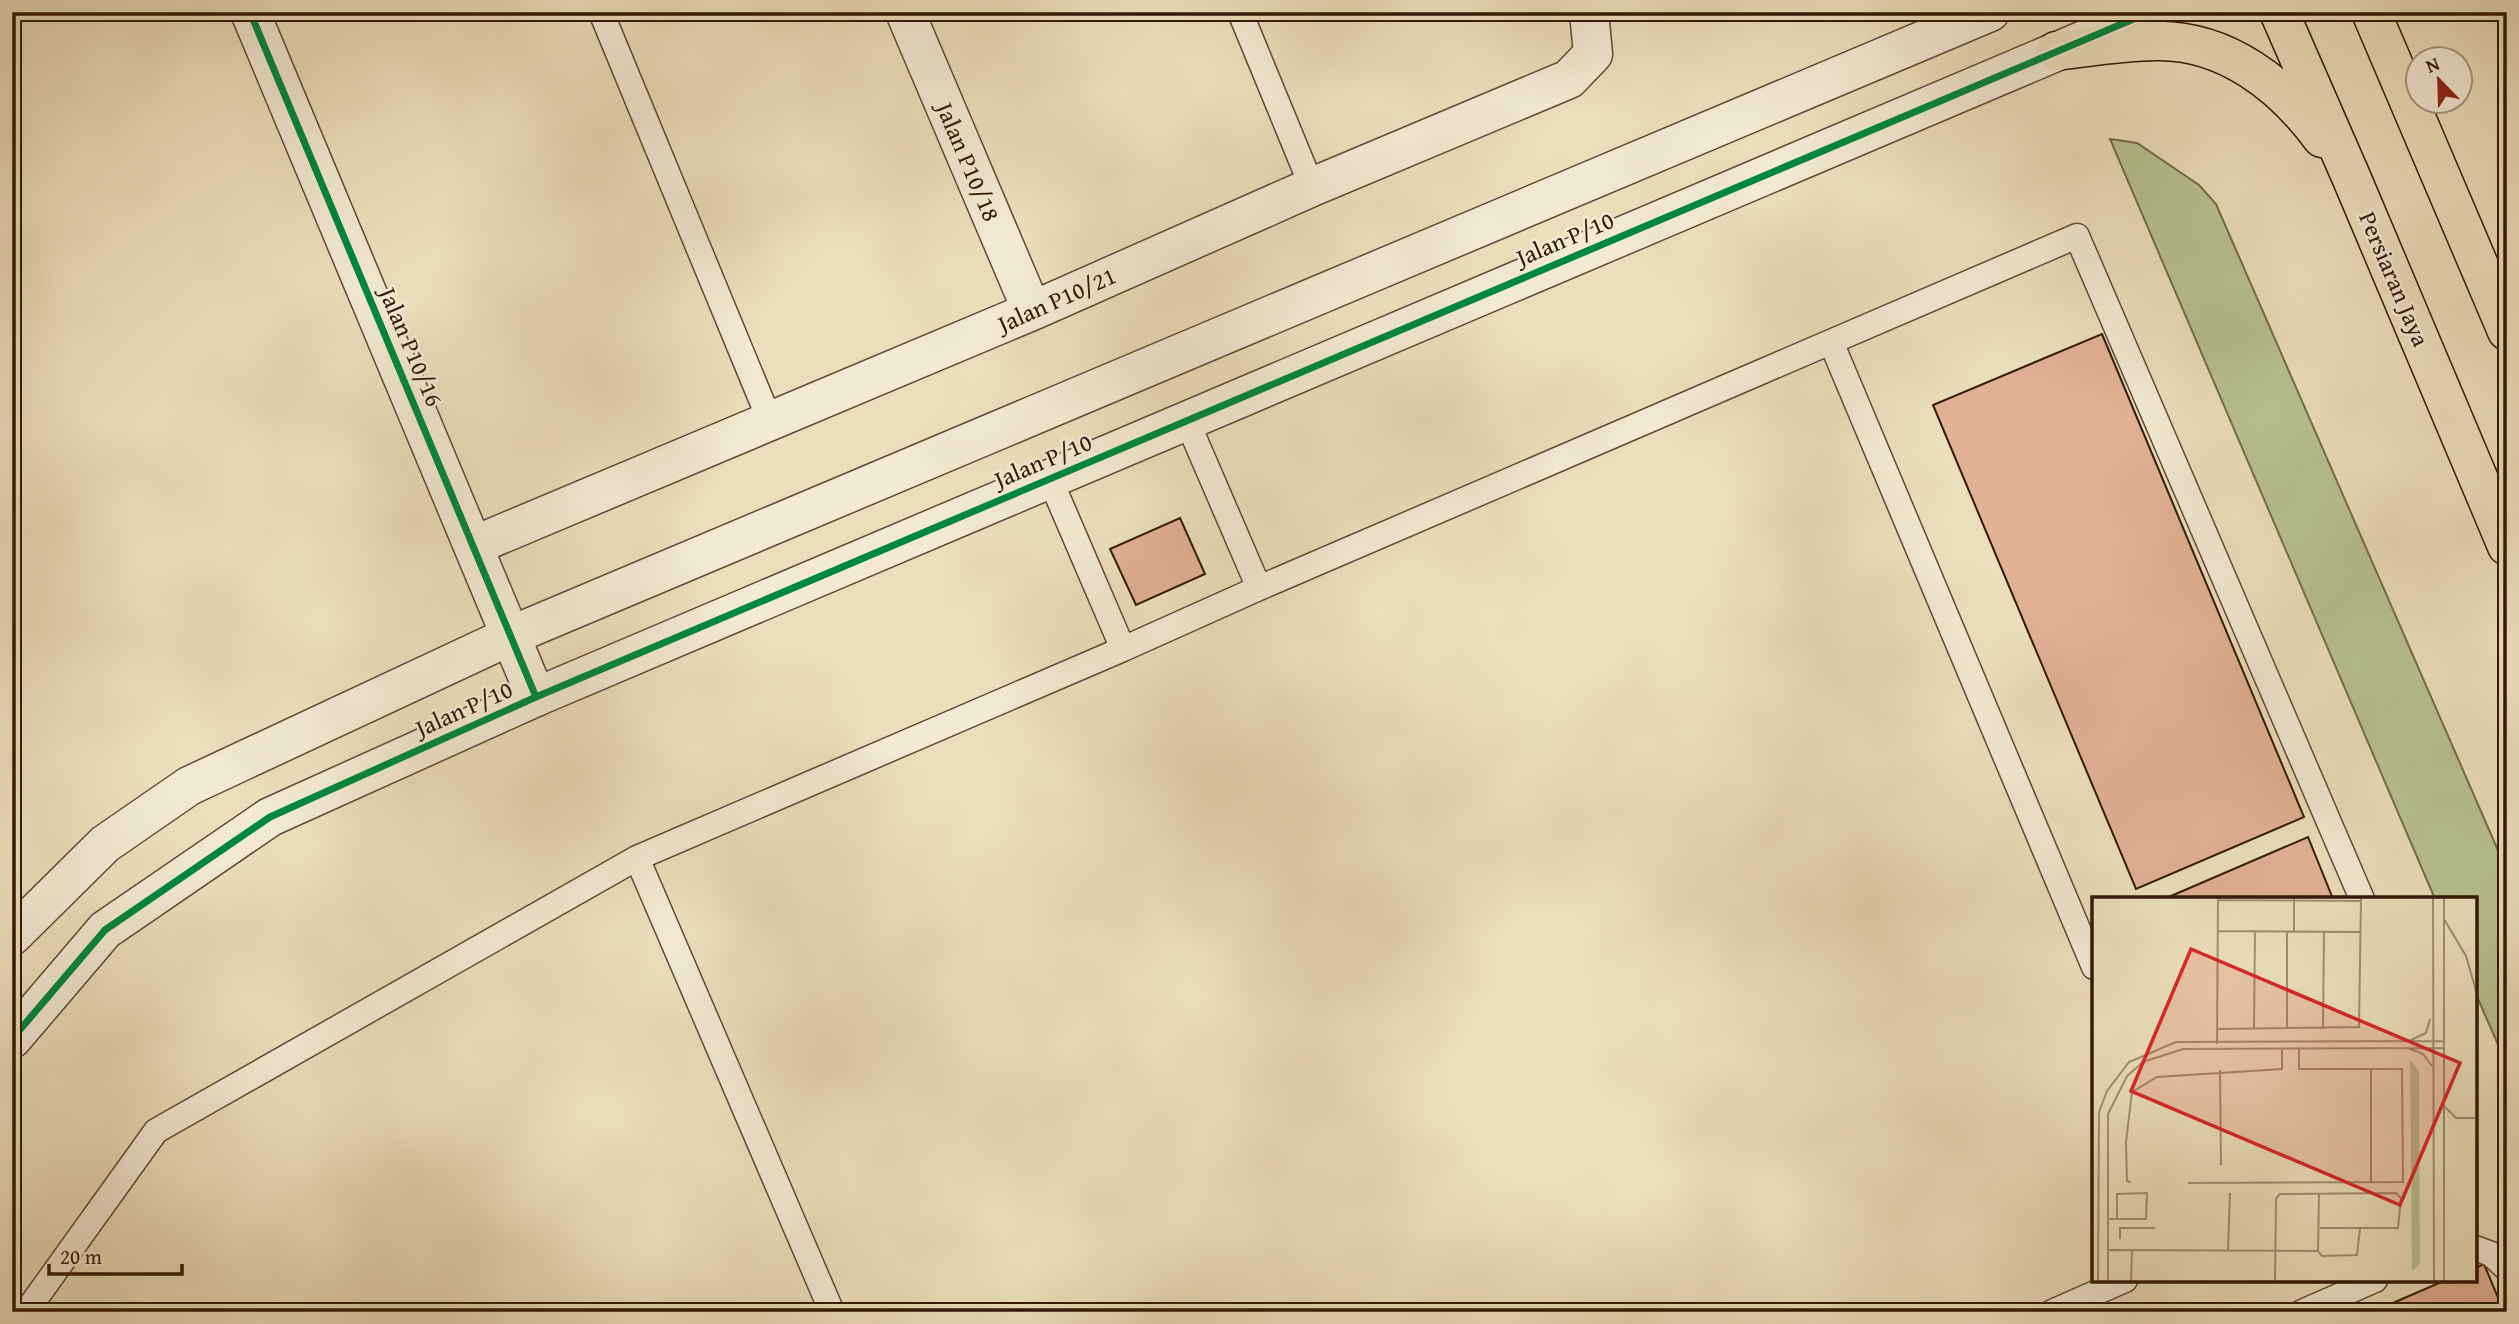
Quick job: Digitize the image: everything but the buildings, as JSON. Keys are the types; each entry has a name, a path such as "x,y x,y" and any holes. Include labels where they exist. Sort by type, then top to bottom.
{"main road":[{"name":"Persiaran Jaya","path":"2279,12 2353,179 2507,546"},
{"path":"2371,12 2507,331"},
{"path":"2056,51 2159,41 2196,46 2228,56 2261,74 2290,101 2353,179"}],"street":[{"name":"Jalan P10/16","path":"250,12 536,697"},
{"name":"Jalan P10/18","path":"905,12 1032,312"},
{"name":"Jalan P10/21","path":"473,546 1032,312 1312,187 1569,79 1593,54 1589,12"},
{"name":"Jalan P/10","path":"12,936 105,844 189,786 510,636 1990,12"},
{"name":"Jalan P/10","path":"12,1039 105,930 270,817 536,697 2150,12"}],"lane":[{"path":"601,12 770,421"},
{"path":"1240,12 1312,187"},
{"path":"26,1312 156,1131 637,858 2077,236 2361,897"},
{"path":"1831,342 2092,962"},
{"path":"1188,421 1259,588"},
{"path":"1050,479 1123,649"},
{"path":"637,858 832,1312"},
{"path":"2477,1249 2491,1254 2507,1269"},
{"path":"2052,1312 2120,1282"},
{"path":"2302,1312 2370,1282"}],"green space":[{"path":"2110,139 2137,143 2199,185 2216,204 2507,871 2507,1065 2477,997 2477,897 2434,897"}],"cycle path":[{"path":"250,12 536,697"},
{"path":"12,1039 105,930 270,817 536,697 2150,12"}]}
